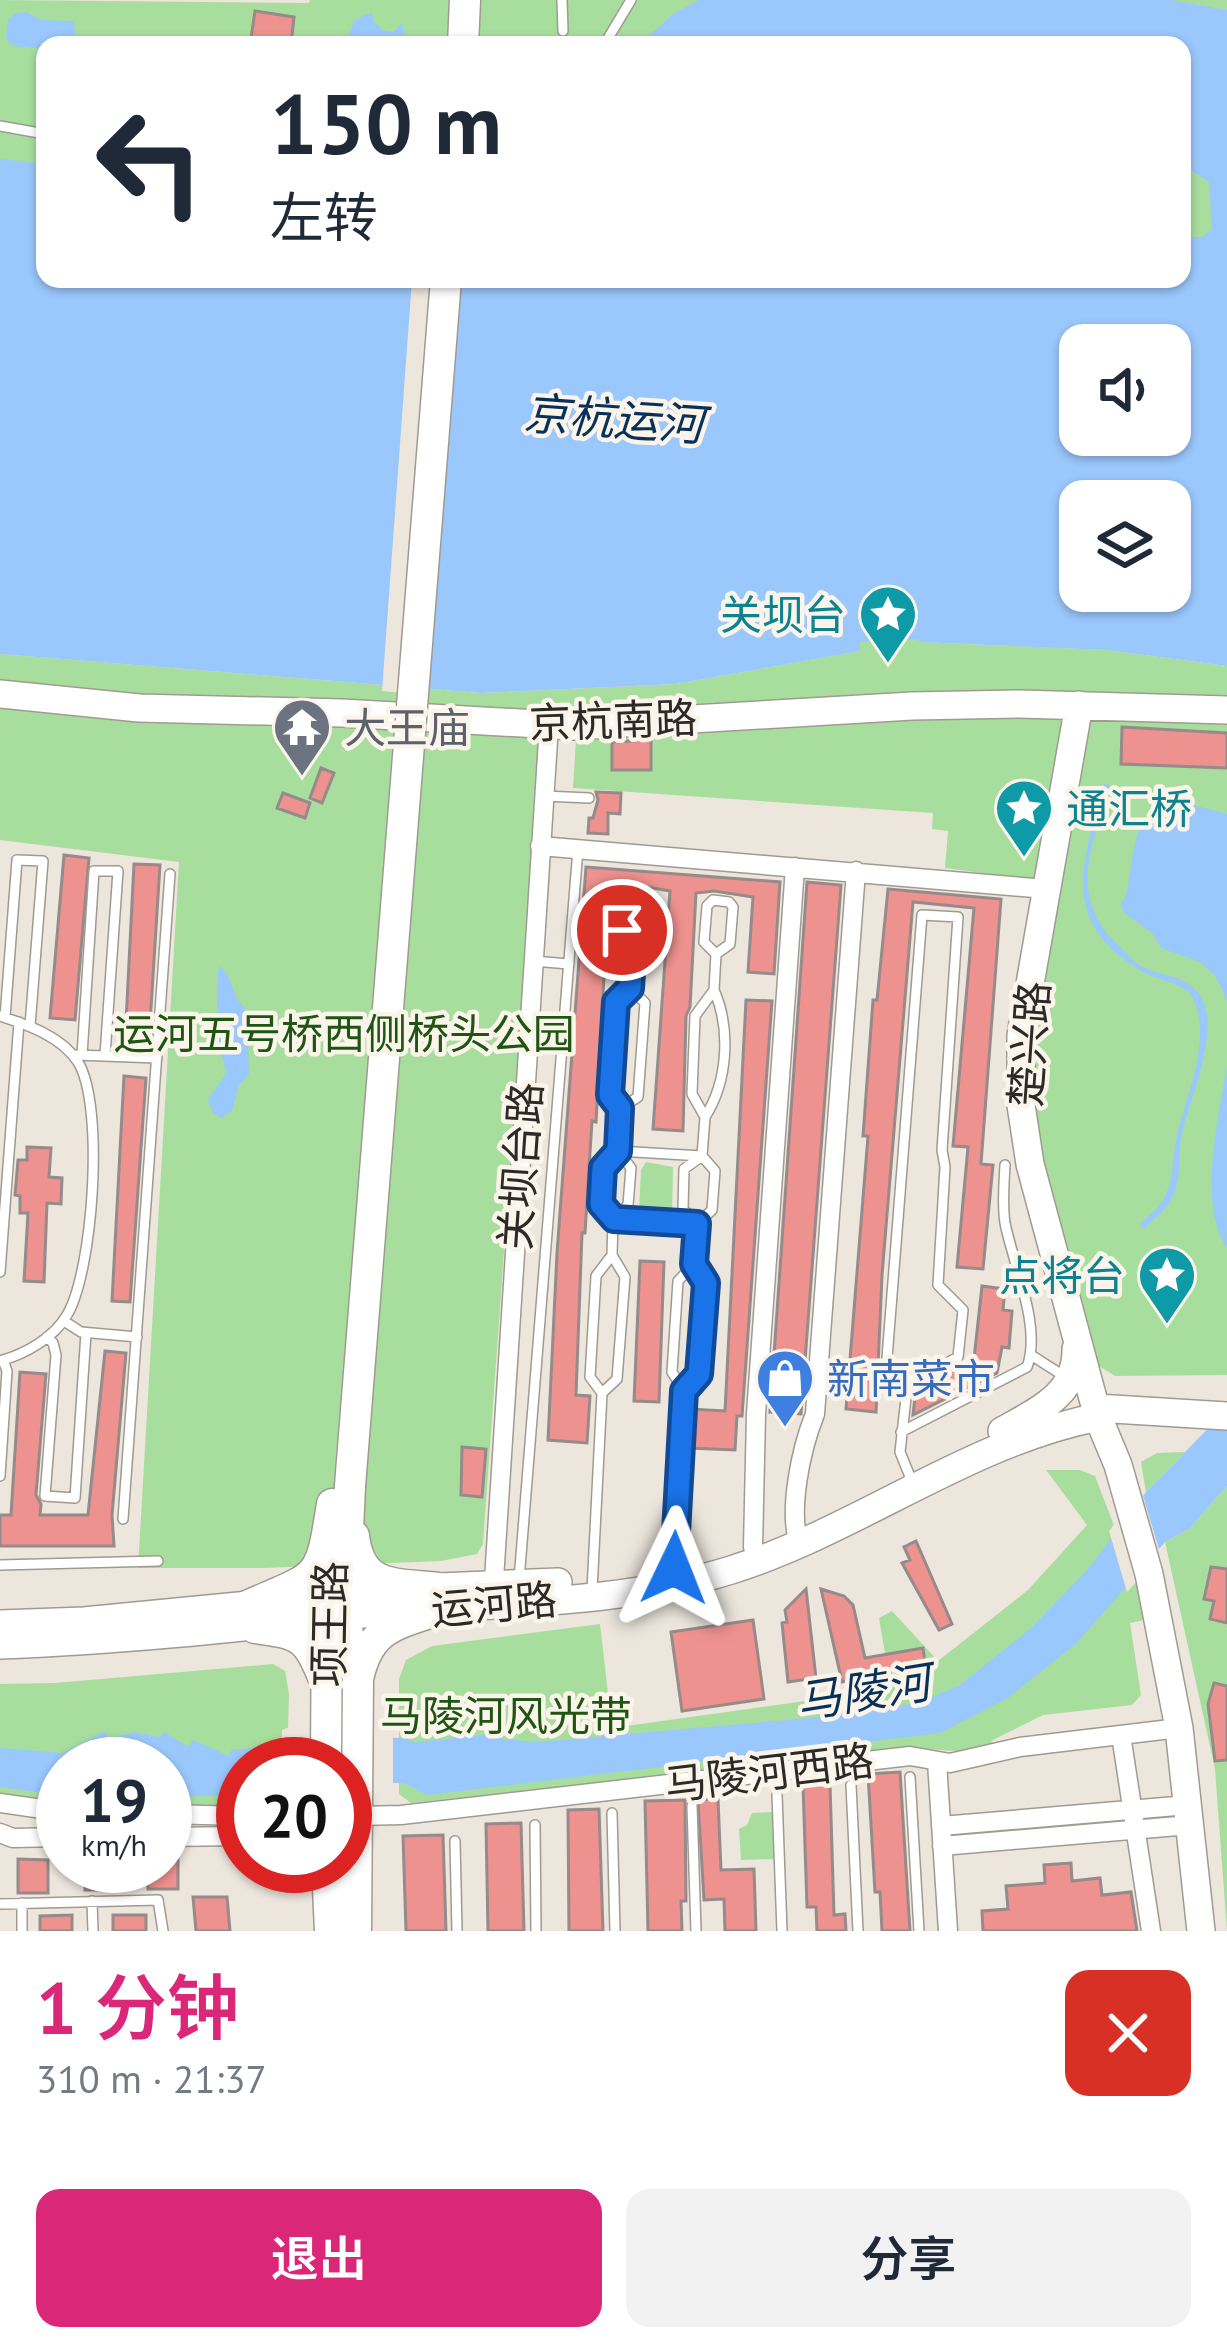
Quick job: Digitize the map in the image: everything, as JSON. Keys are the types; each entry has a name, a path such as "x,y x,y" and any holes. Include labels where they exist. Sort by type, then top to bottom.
{"main road":[{"path":"444,36 446,0"},
{"path":"463,36 465,0"},
{"path":"426,288 341,1492 358,1559 366,1572 440,1599"},
{"path":"252,1616 316,1571 341,1492 445,288"},
{"name":"项王路","path":"327,1737 341,1492"},
{"path":"358,1679 364,1652 379,1634 440,1599"},
{"name":"项王路","path":"335,1605 358,1679 357,1737"},
{"path":"252,1616 300,1637 310,1647 328,1689"},
{"path":"328,1893 329,1931"},
{"name":"项王路","path":"356,1893 356,1931"}],"street":[{"name":"京杭南路","path":"0,694 139,708 548,725 825,708 1079,705 1227,710"},
{"name":"楚兴路","path":"1079,705 1021,1035 1021,1105 1030,1164 1075,1321 1090,1397 1121,1474"},
{"name":"关坝台路","path":"502,1592 504,1428 548,725"},
{"path":"540,846 1046,889"},
{"path":"755,1554 756,1414 795,867"},
{"path":"797,1538 802,1446 815,1414 856,872"},
{"path":"1006,1438 1049,1403 1090,1397"},
{"name":"运河路","path":"0,1645 335,1605 592,1588 676,1575 837,1530 912,1483 1090,1397 1227,1416"},
{"path":"1006,1438 1072,1432 1095,1442 1121,1474 1149,1574 1179,1728 1201,1931"},
{"name":"运河路","path":"0,1624 252,1616"},
{"name":"马陵河西路","path":"372,1815 910,1756 962,1761 1020,1747 1179,1728"},
{"path":"1121,1735 1151,1931"},
{"path":"937,1762 948,1931"},
{"path":"0,1803 36,1808"},
{"path":"942,1836 1189,1815"},
{"path":"0,1833 36,1838"}],"lane":[{"path":"562,0 563,31"},
{"path":"609,36 631,0"},
{"path":"0,127 36,133"},
{"path":"544,796 589,798"},
{"path":"502,1592 531,1430 578,849"},
{"path":"0,1272 24,1024 43,861 16,860 3,1017 24,1024 77,1055 157,1058"},
{"path":"0,1476 7,1371 2,1361 47,1337 64,1321 84,1271 93,1114 77,1055 94,871 118,872 105,1055"},
{"path":"124,1519 170,874"},
{"path":"629,893 648,895 652,899 649,933 633,940 622,930 624,898 629,893"},
{"path":"684,1391 699,1374 706,1283 694,1264 697,1224 712,1210 715,1171 702,1156 705,1117 720,1095 723,1056 725,1017 714,990 716,954 704,942 707,906 713,900 733,907 730,944 716,954"},
{"path":"922,915 958,917 938,1285 963,1310 958,1357 908,1380 886,1358 922,915"},
{"path":"633,940 630,988 616,1002 610,1095 620,1108 618,1151 603,1168 601,1204 614,1219 697,1224"},
{"path":"533,961 569,964"},
{"path":"620,1108 638,1097 645,1003 630,988"},
{"path":"705,1117 692,1094 695,1016 714,990"},
{"path":"523,1123 556,1126"},
{"path":"618,1151 702,1156"},
{"path":"602,1393 617,1379 625,1277 612,1255 614,1219 628,1204 631,1168 618,1151"},
{"path":"697,1224 683,1209 684,1169 702,1156"},
{"path":"901,1432 1027,1367 1031,1355 1021,1281 1004,1212 1005,1165"},
{"path":"516,1232 547,1235"},
{"path":"592,1588 602,1393 590,1377 596,1276 612,1255"},
{"path":"676,1575 684,1391 672,1372 678,1281 694,1264"},
{"path":"64,1321 86,1333 136,1337"},
{"path":"47,1337 56,1355 45,1496 75,1498 86,1333"},
{"path":"1031,1355 1090,1397"},
{"path":"908,1380 900,1452 912,1483"},
{"path":"504,1428 531,1430"},
{"path":"0,1565 158,1561"},
{"path":"910,1778 919,1931"},
{"path":"851,1785 858,1931"},
{"path":"777,1795 782,1931"},
{"path":"692,1806 696,1931"},
{"path":"611,1813 615,1931"},
{"path":"535,1825 536,1931"},
{"path":"455,1841 457,1931"},
{"path":"0,1904 158,1900 163,1931"},
{"path":"92,1901 93,1931"},
{"path":"22,1903 22,1931"}],"green space":[{"path":"0,0 1227,0 1227,248 1191,246 1191,36 36,36 36,163 0,160"},
{"path":"919,638 920,642 1107,650 1227,666 1227,1375 1115,1376 1099,1366 1038,1164 1027,1062 1061,884 945,868 948,831 932,829 933,813 573,788 576,739 571,717 180,700 0,683 0,654 481,693 676,684 859,651 860,641"},
{"name":"运河五号桥西侧桥头公园","path":"0,703 541,737 483,1544 477,1554 441,1561 138,1568 179,862 0,840"},
{"path":"646,1162 673,1167 672,1217 645,1217 639,1212 641,1170"},
{"path":"1185,1452 1146,1492 1141,1462 1157,1453"},
{"name":"马陵河风光带","path":"1046,1470 1080,1470 1095,1476 1150,1619 1130,1623 1141,1695 1132,1705 1043,1715 991,1741 996,1746 974,1750 917,1748 411,1803 399,1794 399,1679 406,1660 432,1646 600,1624 612,1728 891,1689 879,1618 892,1611 938,1661 1028,1590 1087,1525"},
{"path":"1227,1486 1227,1931 1215,1769 1165,1542 1189,1529"},
{"name":"马陵河风光带","path":"273,1664 285,1671 288,1737 216,1737 216,1811 192,1810 192,1737 36,1737 36,1803 0,1798 0,1684"},
{"path":"773,1812 775,1859 741,1860 739,1829 747,1825 752,1813"}],"water":[{"name":"京杭运河","path":"699,0 1171,0 1227,10 1227,666 1107,650 919,639 860,642 860,651 676,684 481,693 0,654 0,159 36,163 36,288 1191,288 1191,237 1202,237 1212,229 1209,182 1191,170 1191,36 649,36 673,14"},
{"path":"27,12 40,20 74,21 75,36 36,36 36,48 13,46 6,38 8,20"},
{"path":"372,12 382,30 394,32 402,22 404,36 348,36 355,20"},
{"path":"1104,784 1110,785 1088,866 1091,904 1100,923 1134,961 1180,979 1199,994 1208,1026 1181,1139 1176,1187 1168,1204 1144,1229 1139,1224 1160,1204 1170,1183 1200,1027 1189,992 1144,973 1112,950 1086,908 1085,862"},
{"path":"1162,802 1227,814 1227,1001 1216,977 1200,962 1161,948 1152,933 1123,912 1121,902 1138,834"},
{"path":"219,966 244,1006 252,1041 248,1045 249,1074 239,1085 232,1111 221,1118 212,1112 208,1098 226,1074 217,1035"},
{"path":"1227,1066 1227,1248 1213,1209 1212,1185"},
{"path":"1227,1409 1227,1486 1189,1529 1165,1542 1077,1643 1008,1698 940,1733 427,1795 404,1783 372,1783 372,1737 282,1737 287,1734 401,1738 416,1742 492,1734 538,1742 809,1718 919,1703 960,1685 1031,1628 1088,1569 1146,1492"},
{"path":"134,1732 160,1737 116,1737"},
{"path":"193,1740 216,1750 216,1796 192,1796"},
{"path":"0,1748 36,1751 36,1792 0,1787"}],"pier":[{"path":"411,288 456,288 428,695 382,691"},
{"path":"1141,1489 1161,1556 1127,1592 1109,1531"},
{"path":"282,1730 393,1731 393,1784 372,1786 372,1737 282,1737"}],"building":[{"path":"255,11 294,17 292,36 251,36"},
{"path":"1122,727 1227,733 1227,768 1121,764"},
{"path":"651,740 651,770 612,770 612,742"},
{"path":"321,768 334,773 322,803 310,798"},
{"path":"596,792 621,793 620,814 608,813 608,834 588,833"},
{"path":"283,793 310,803 305,818 277,808"},
{"path":"64,855 89,858 75,1020 50,1018"},
{"path":"134,864 160,865 150,1024 126,1022"},
{"path":"586,867 780,882 774,974 748,972 753,897 696,893 683,1131 653,1129 670,891 630,884 609,887 596,1122 592,1121 582,1233 576,1395 590,1396 587,1443 548,1440"},
{"path":"807,882 841,885 801,1414 770,1412"},
{"path":"888,889 1001,899 981,1164 993,1165 983,1269 957,1267 968,1147 953,1146 974,908 913,902 882,1275 876,1412 846,1409 868,1136 863,1136 873,1000 877,1000"},
{"path":"746,1000 772,1001 742,1416 737,1416 735,1450 688,1448 691,1409 725,1411"},
{"path":"124,1076 146,1078 130,1302 112,1301"},
{"path":"27,1147 51,1148 49,1177 62,1178 61,1204 47,1203 44,1282 24,1281 28,1213 20,1213 20,1196 15,1195 18,1160 27,1160"},
{"path":"640,1261 664,1262 659,1402 634,1401"},
{"path":"982,1286 1005,1289 1003,1310 1012,1311 1009,1348 1002,1347 997,1373 913,1415 916,1387 925,1387 974,1359"},
{"path":"105,1351 126,1353 112,1515 114,1546 0,1546 0,1515 11,1515 20,1372 46,1374 36,1495 40,1515 88,1515"},
{"path":"462,1447 486,1449 482,1497 461,1495"},
{"path":"916,1541 952,1624 939,1630 902,1563 910,1560 904,1547"},
{"path":"1211,1567 1227,1569 1227,1623 1210,1619 1214,1601 1204,1599"},
{"path":"806,1589 816,1678 788,1682 782,1623 787,1622 785,1610"},
{"path":"821,1589 844,1596 853,1605 865,1658 923,1648 925,1663 868,1672 869,1676 842,1682"},
{"path":"753,1620 764,1699 682,1711 671,1632"},
{"path":"1214,1683 1227,1686 1227,1760 1215,1761 1208,1704"},
{"path":"900,1772 910,1931 882,1931 868,1774"},
{"path":"830,1784 834,1915 845,1914 846,1931 817,1931 816,1907 807,1907 803,1785"},
{"path":"718,1799 721,1870 754,1869 756,1931 725,1931 724,1899 704,1900 698,1800"},
{"path":"685,1800 682,1931 648,1931 645,1801"},
{"path":"599,1809 603,1931 569,1931 568,1810"},
{"path":"521,1823 524,1931 488,1931 486,1824"},
{"path":"443,1835 446,1931 406,1931 403,1836"},
{"path":"18,1859 36,1860 36,1893 18,1893"},
{"path":"1071,1863 1072,1881 1100,1878 1102,1895 1131,1892 1137,1931 983,1931 982,1911 1008,1909 1006,1886 1045,1883 1044,1865"},
{"path":"193,1897 227,1897 230,1931 196,1931"},
{"path":"72,1915 72,1931 40,1931 40,1916"},
{"path":"113,1915 146,1915 146,1931 113,1931"}],"place":[{"name":"关坝台","path":"888,665"},
{"name":"大王庙","path":"302,778"},
{"name":"通汇桥","path":"1024,859"},
{"name":"点将台","path":"1167,1326"},
{"name":"新南菜市","path":"785,1429"}],"route":[{"path":"622,930 633,940 630,988 616,1002 610,1095 620,1108 618,1151 603,1168 601,1204 614,1219 697,1224 694,1264 706,1283 699,1374 684,1391 674,1568"}],"water label":[{"name":"马陵河","path":"863,1691"}]}
